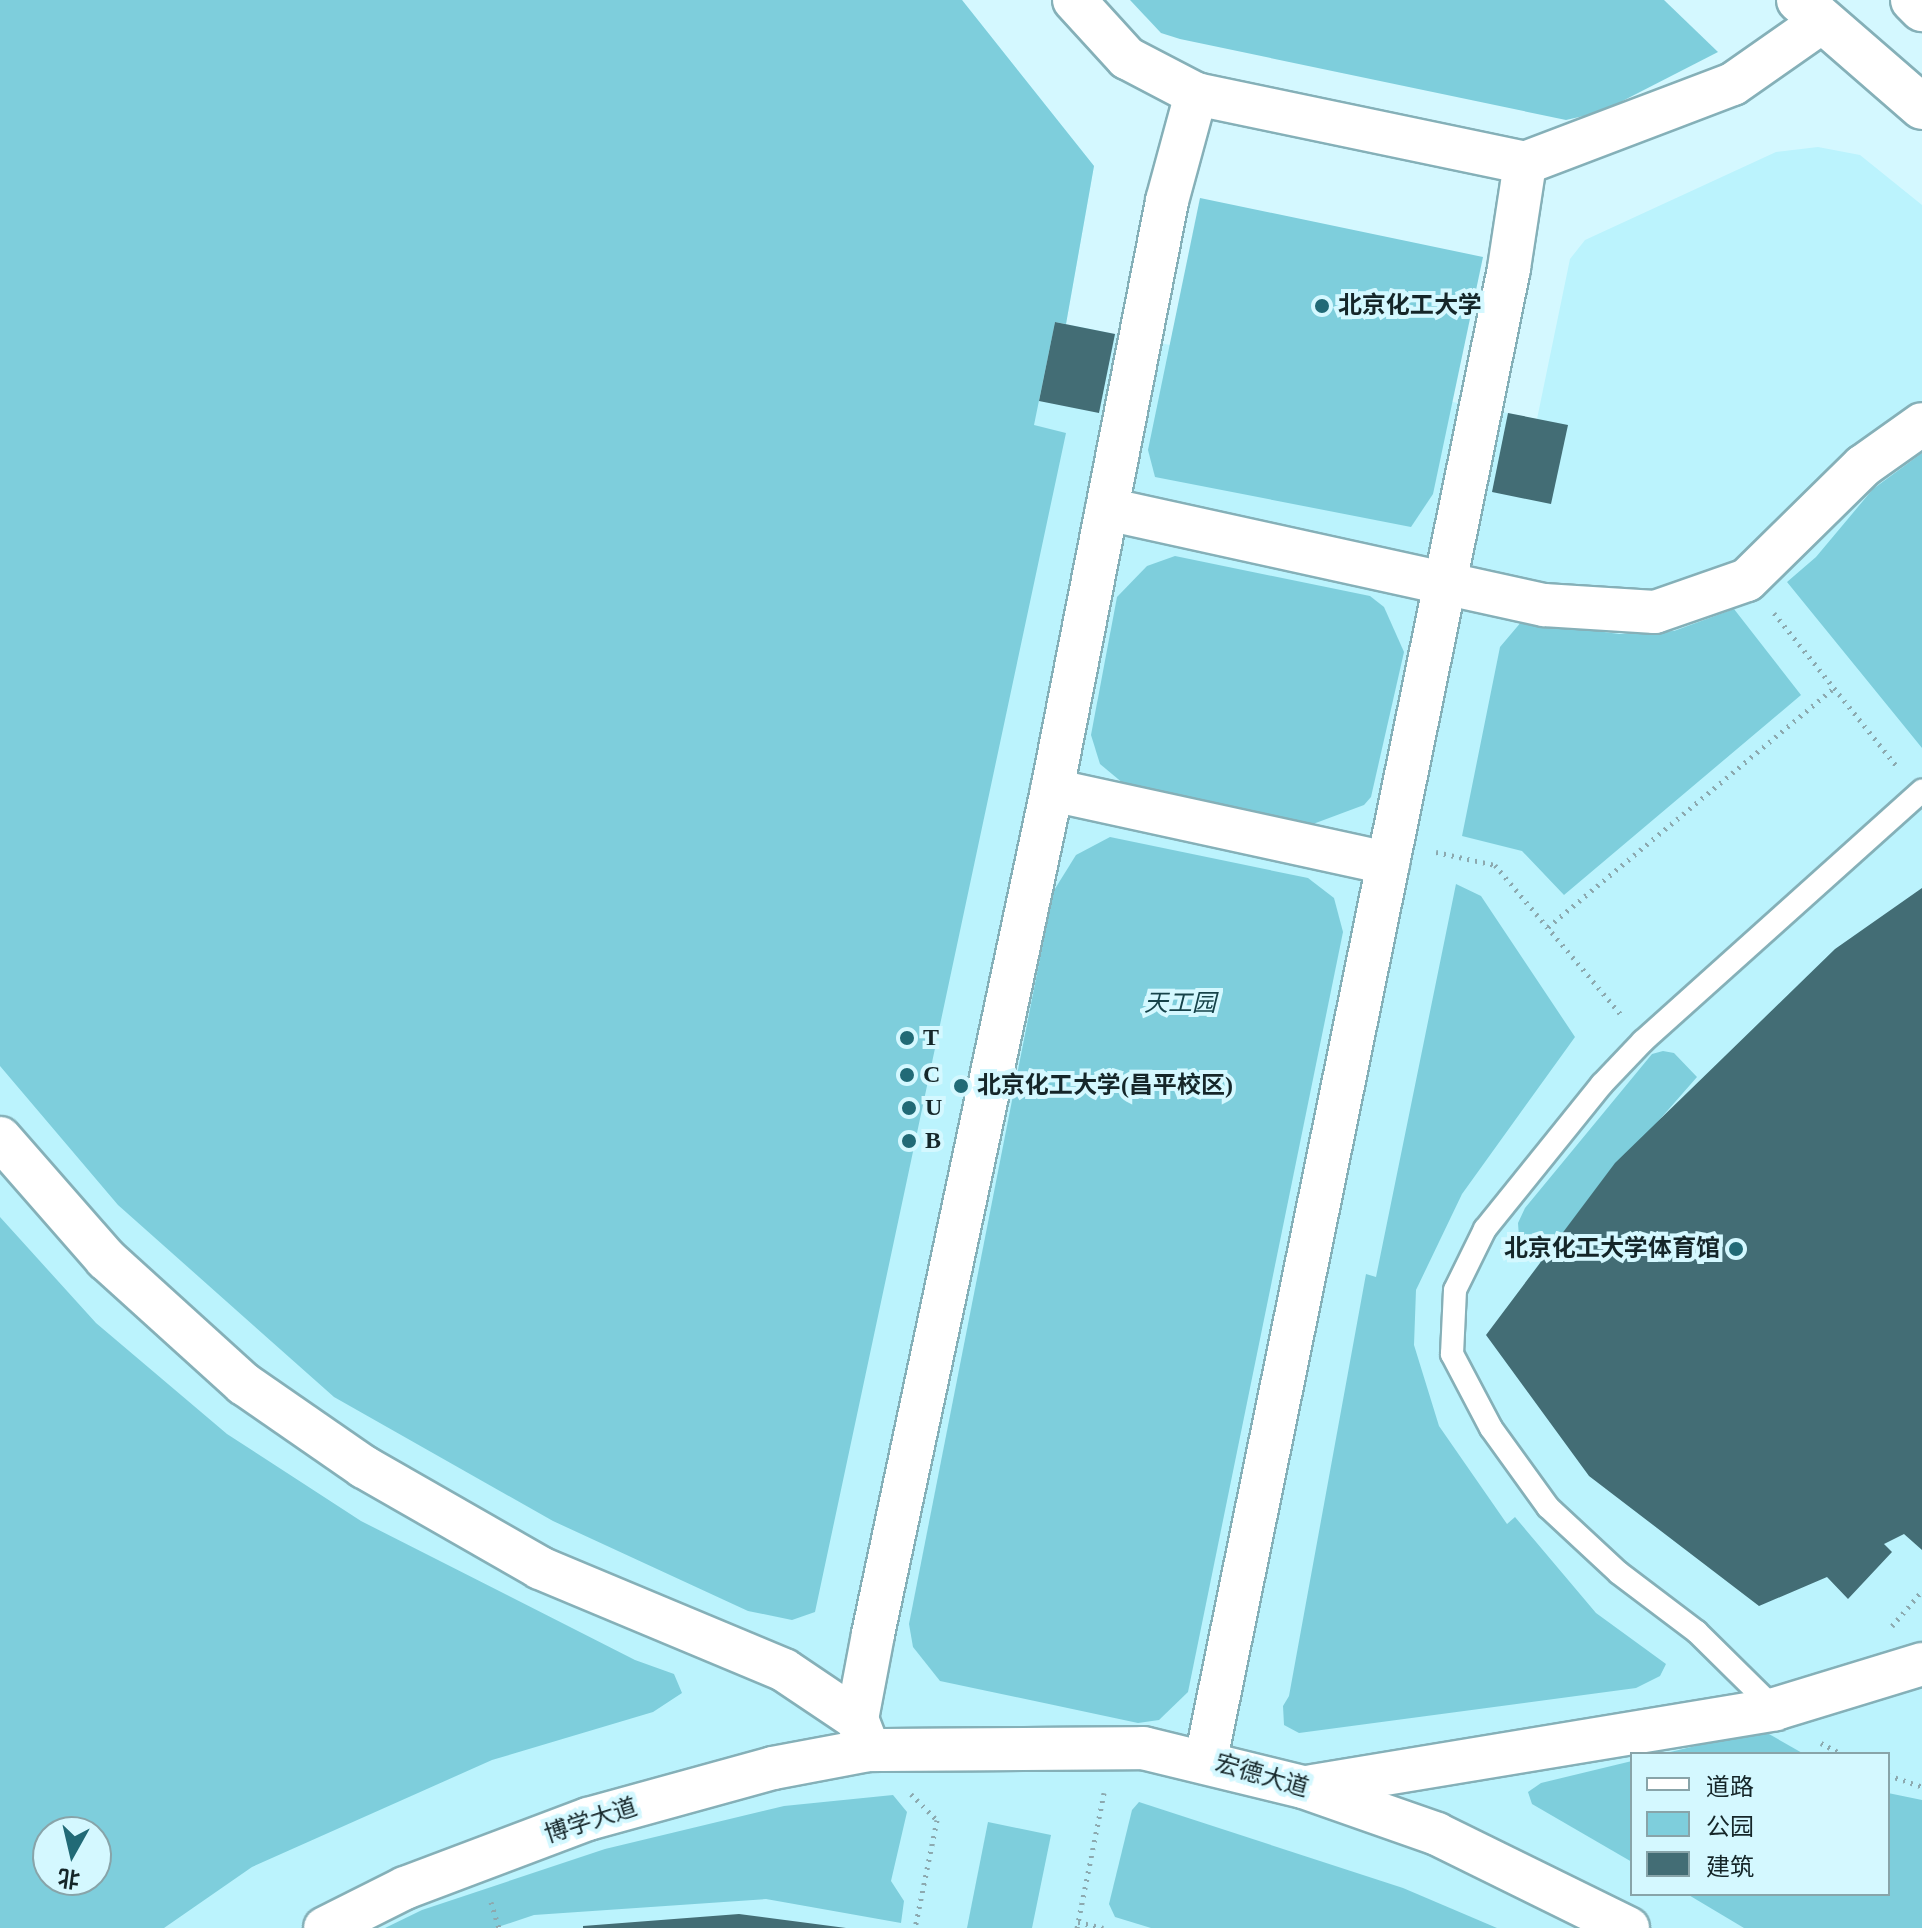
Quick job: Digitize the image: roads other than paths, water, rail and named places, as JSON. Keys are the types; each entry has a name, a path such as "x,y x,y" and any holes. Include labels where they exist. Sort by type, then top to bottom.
{"main road":[{"path":"1913,0 1922,9"},
{"path":"1809,12 1922,107"}],"street":[{"path":"1074,0 1127,58 1196,94 1525,163 1733,84 1809,12"},
{"path":"0,1138 106,1259 244,1384 364,1467 540,1568 784,1670 863,1734 1167,201 1196,94"},
{"path":"1206,1759 1509,268 1525,163"},
{"path":"1107,509 1544,605 1616,613 1655,612 1747,580 1863,466 1922,424"},
{"path":"1052,790 1390,852"},
{"path":"1303,1787 1775,1709 1922,1664"},
{"name":"宏德大道","path":"863,1734 1113,1749 1206,1759 1303,1787 1437,1834 1628,1928"},
{"name":"博学大道","path":"325,1928 405,1888 588,1819 773,1768 863,1734"}],"lane":[{"path":"1775,1709 1697,1632 1619,1573 1548,1507 1491,1428 1452,1354 1455,1290 1485,1229 1563,1127 1643,1041 1920,792"}],"place":[{"name":"北京化工大学","path":"1322,306"},
{"name":"T","path":"907,1038"},
{"name":"C","path":"907,1075"},
{"name":"北京化工大学(昌平校区)","path":"961,1086"},
{"name":"U","path":"909,1108"},
{"name":"B","path":"909,1141"},
{"name":"北京化工大学体育馆","path":"1736,1249"}],"park label":[{"name":"天工园","path":"1180,1004"}]}
